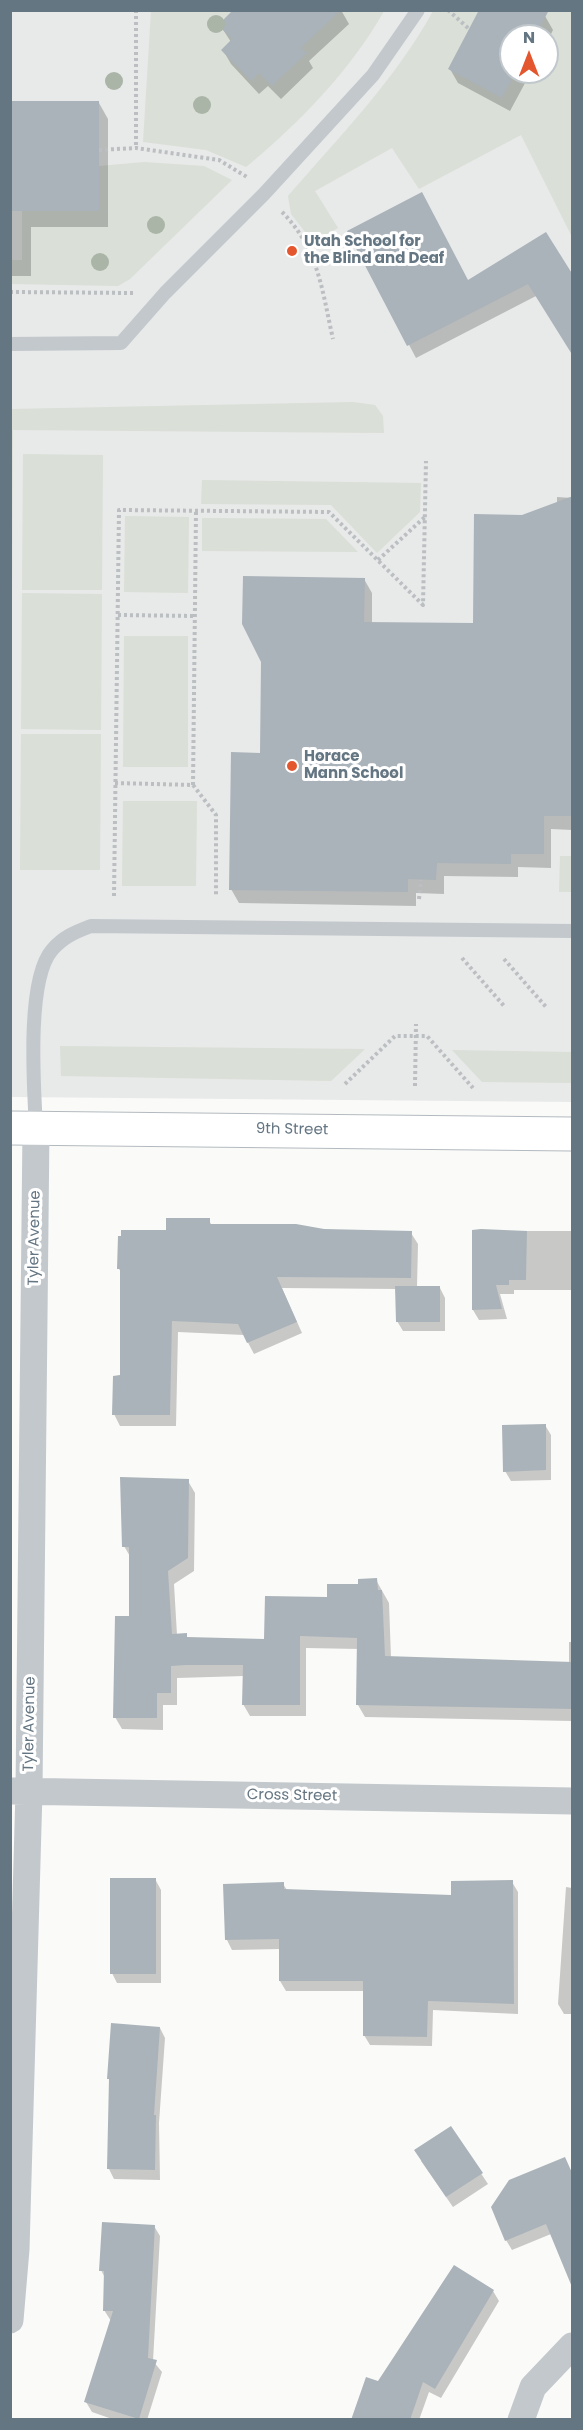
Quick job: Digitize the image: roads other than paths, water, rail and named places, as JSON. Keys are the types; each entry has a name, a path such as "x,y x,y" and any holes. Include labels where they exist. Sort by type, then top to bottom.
{"street":[{"name":"9th Street","path":"23,1128 573,1134"},
{"name":"Tyler Avenue","path":"10,2320 16,2249 23,1128"},
{"name":"Cross Street","path":"20,1791 573,1802"},
{"path":"521,2420 533,2387 573,2346"}],"lane":[{"path":"10,344 121,343 165,293 264,194 365,83 418,10"},
{"path":"23,1128 41,972 50,951 69,934 91,926 573,931"}],"place":[{"name":"Utah School for the Blind and Deaf","path":"292,251"},
{"name":"Horace Mann School","path":"292,766"}]}
